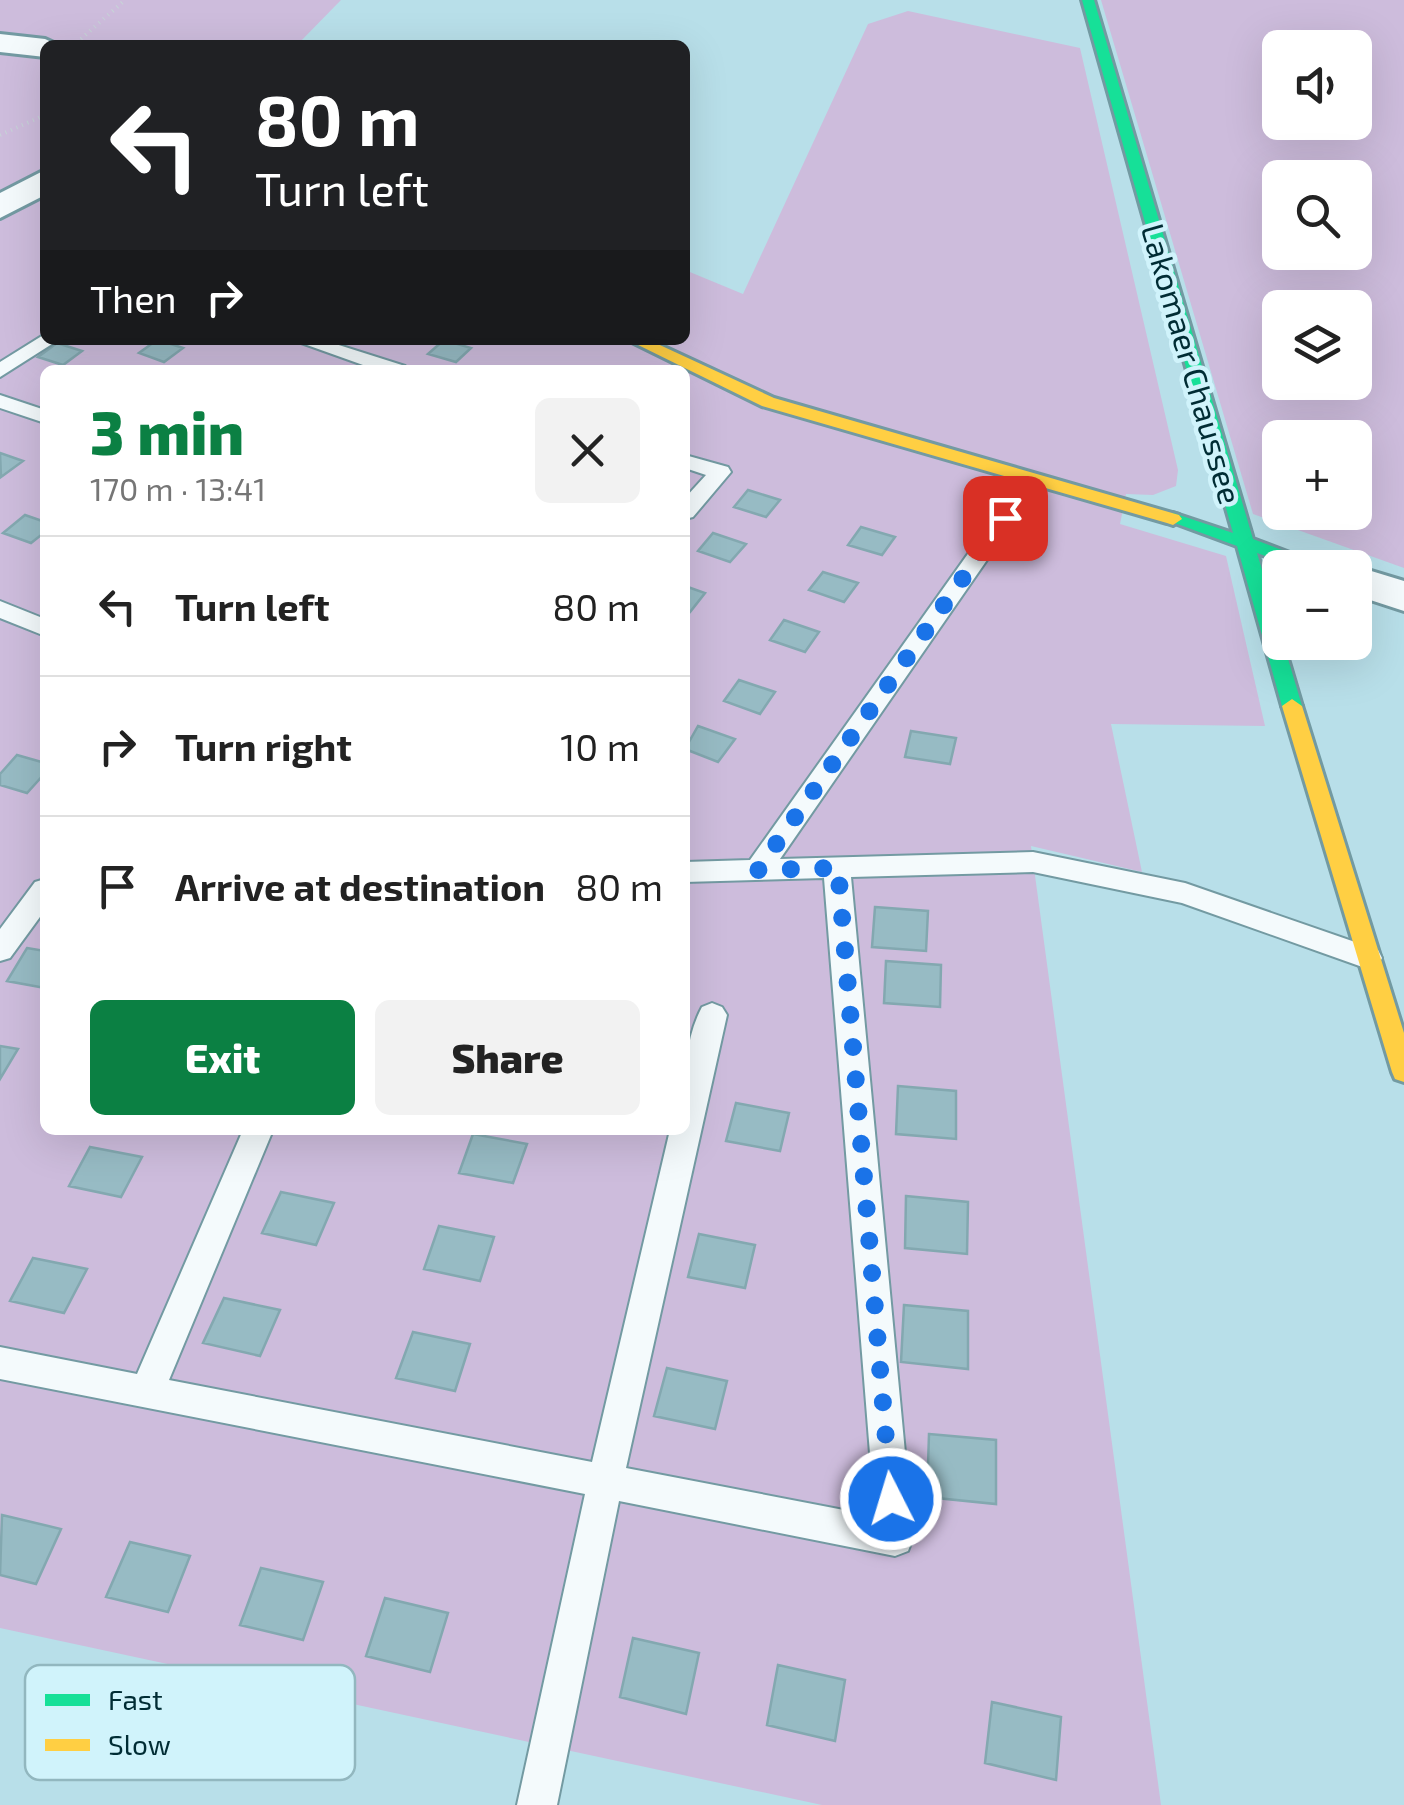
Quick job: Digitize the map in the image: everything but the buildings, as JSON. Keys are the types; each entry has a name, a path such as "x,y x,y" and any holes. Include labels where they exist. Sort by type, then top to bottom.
{"street":[{"name":"Lakomaer Chaussee","path":"1088,0 1241,540 1404,1072"},
{"path":"0,43 40,47"},
{"path":"0,208 40,183"},
{"path":"647,345 689,365"},
{"path":"690,365 768,402 1269,550"},
{"path":"1372,586 1404,598"}],"lane":[{"path":"0,371 40,343"},
{"path":"319,345 382,365"},
{"path":"0,401 40,415"},
{"path":"690,463 720,472 690,506"},
{"path":"758,870 1005,518"},
{"path":"0,609 40,626"},
{"path":"690,872 1033,862 1185,893 1368,958"},
{"path":"0,1364 895,1538 838,868"},
{"path":"0,950 40,896"},
{"path":"690,1111 712,1015"},
{"path":"147,1391 256,1135"},
{"path":"537,1805 605,1482 685,1135"}],"path":[{"path":"80,40 124,0"},
{"path":"0,135 40,117"}],"shaded area":[{"path":"0,0 341,0 302,40 40,40 40,345 690,345 690,272 743,294 868,24 908,11 1080,48 1178,470 1176,486 1153,495 1126,494 1120,524 1226,556 1265,726 1111,724 1142,872 1031,846 1161,1805 822,1805 355,1704 355,1665 172,1665 0,1628"},
{"path":"1101,0 1404,0 1404,568 1372,557 1372,550 1354,550 1298,530 1372,530 1372,420 1262,420 1262,517 1253,514"}],"traffic: fast":[{"path":"1088,0 1292,706"},
{"path":"1173,519 1266,550"}],"traffic: slow":[{"path":"647,345 689,365"},
{"path":"690,365 768,402 1173,519"},
{"path":"1292,706 1404,1072"}],"route":[{"path":"891,1499 838,868 758,870 1005,518"}]}
